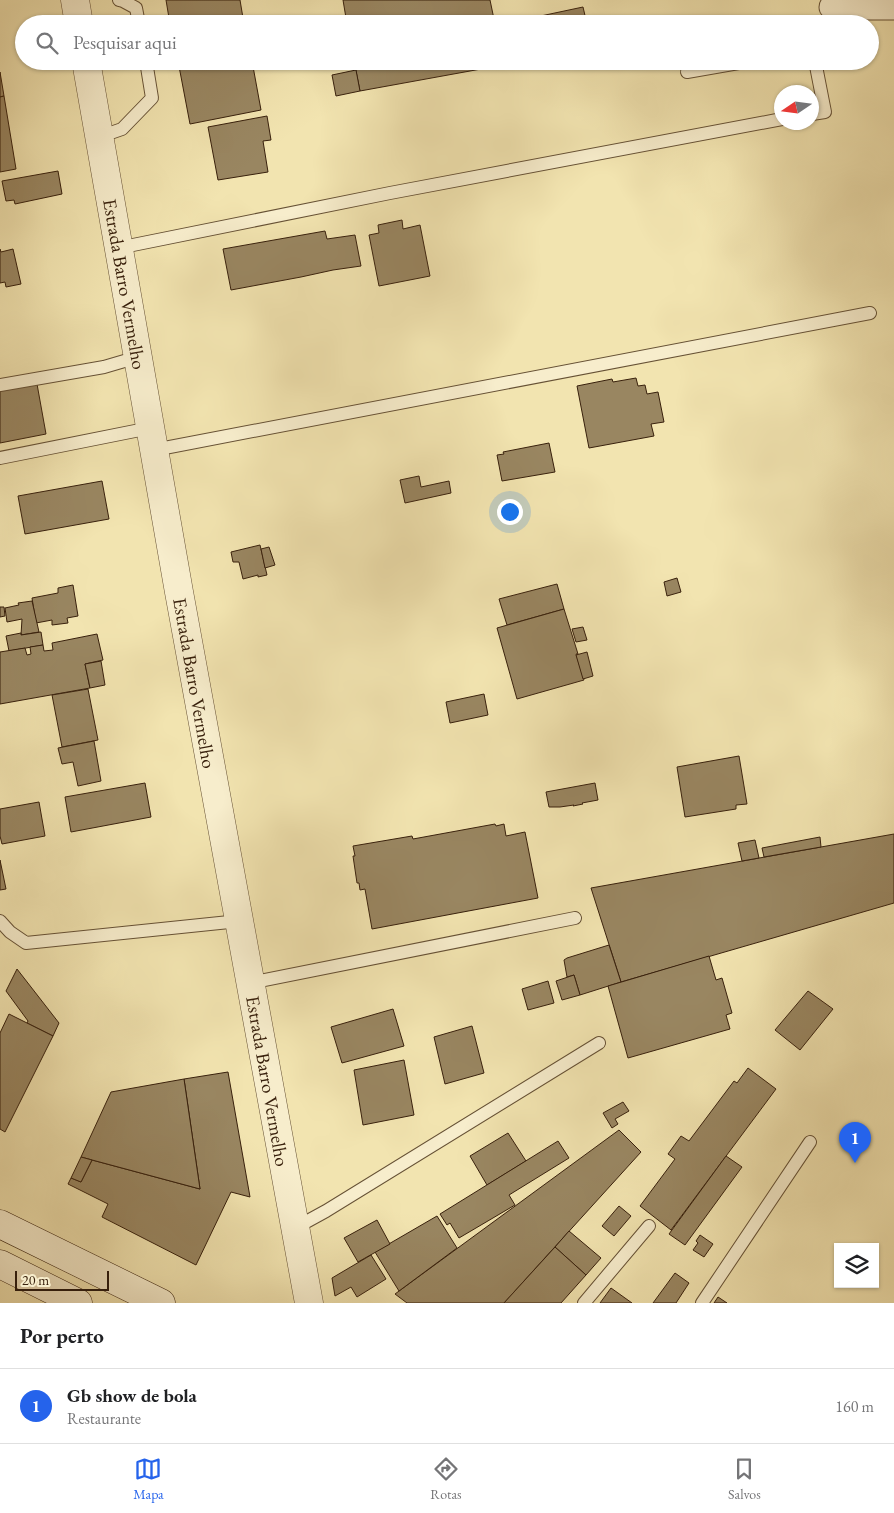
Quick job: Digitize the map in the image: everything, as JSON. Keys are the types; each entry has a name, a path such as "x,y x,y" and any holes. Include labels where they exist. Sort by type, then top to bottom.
{"street":[{"path":"832,7 894,7"},
{"name":"Estrada Barro Vermelho","path":"88,70 152,439 309,1303"},
{"path":"0,1224 161,1303"},
{"path":"0,1264 78,1303"}],"lane":[{"path":"119,0 123,0 136,8 137,15"},
{"path":"99,137 122,129 152,98 147,70"},
{"path":"687,72 698,70"},
{"path":"817,70 825,112 819,113"},
{"path":"118,248 400,191 774,121"},
{"path":"0,458 152,439 870,313"},
{"path":"0,385 104,367 138,357"},
{"path":"250,983 575,918"},
{"path":"0,921 10,932 26,943 239,921"},
{"path":"295,1228 326,1211 599,1043"},
{"path":"702,1303 810,1142"},
{"path":"584,1303 648,1226"}],"building":[{"path":"166,0 240,0 242,15 168,15"},
{"path":"343,0 490,0 493,15 346,15"},
{"path":"583,7 585,15 545,15"},
{"path":"180,70 254,70 261,110 190,124"},
{"path":"356,70 476,70 360,91"},
{"path":"356,70 360,91 336,96 332,75"},
{"path":"0,72 4,96 0,97"},
{"path":"4,96 16,169 0,172 0,97"},
{"path":"267,116 271,140 263,141 268,172 218,180 208,127"},
{"path":"58,171 62,194 15,204 14,200 6,201 2,181"},
{"path":"402,220 403,229 420,225 430,276 379,286 369,235 379,233 378,225"},
{"path":"325,231 327,239 355,235 361,266 231,290 223,249"},
{"path":"0,249 1,252 13,249 21,284 6,287 5,282 0,283"},
{"path":"636,378 638,386 645,385 647,394 658,392 664,422 651,424 654,436 589,448 577,386 612,379 613,382"},
{"path":"37,384 46,434 0,443 0,391"},
{"path":"549,443 555,472 502,481 497,455 504,454 503,452"},
{"path":"419,476 421,487 449,481 451,493 405,503 400,480"},
{"path":"102,481 109,519 25,534 18,496"},
{"path":"260,545 267,575 243,579 239,562 233,562 231,552"},
{"path":"269,547 275,565 265,568 261,549"},
{"path":"677,578 681,592 667,596 664,582"},
{"path":"557,584 564,609 507,625 499,599"},
{"path":"73,585 78,616 67,618 68,623 52,625 52,620 36,623 32,598 58,593 58,588"},
{"path":"32,601 39,632 21,635 22,619 7,622 5,608 19,605 18,603"},
{"path":"0,607 4,607 5,616 0,617"},
{"path":"564,609 584,680 517,699 497,628"},
{"path":"583,627 587,640 576,642 572,629"},
{"path":"41,632 43,645 9,651 6,636"},
{"path":"97,634 103,660 85,664 90,688 0,704 0,652 25,648 27,655 31,654 30,647 43,645 44,651 53,650 52,643"},
{"path":"587,652 593,676 583,679 576,655"},
{"path":"101,661 105,685 90,688 85,664"},
{"path":"88,689 98,740 62,747 52,695"},
{"path":"484,694 488,715 450,723 446,702"},
{"path":"94,741 101,781 78,786 73,762 62,764 58,748"},
{"path":"739,756 747,804 736,805 736,809 685,817 677,767"},
{"path":"145,783 151,817 71,832 65,797"},
{"path":"595,783 598,800 573,806 549,807 546,792"},
{"path":"39,802 45,836 2,844 0,836 0,809"},
{"path":"495,824 496,826 504,824 506,836 525,832 538,898 372,929 365,889 360,890 359,883 357,883 353,846 412,836 413,839"},
{"path":"894,834 894,903 621,982 591,888"},
{"path":"820,837 821,847 764,857 762,848"},
{"path":"755,840 759,858 742,861 738,843"},
{"path":"0,860 6,889 0,890"},
{"path":"609,945 621,982 580,995 574,975 567,977 564,960"},
{"path":"709,956 716,980 722,978 732,1013 726,1015 730,1029 628,1058 608,986"},
{"path":"17,969 59,1023 53,1036 27,1023 28,1021 6,991"},
{"path":"574,975 580,995 562,1000 556,981"},
{"path":"548,981 554,1003 528,1010 522,989"},
{"path":"808,991 833,1009 800,1050 775,1030"},
{"path":"393,1009 404,1046 342,1063 331,1027"},
{"path":"9,1014 53,1036 5,1132 0,1129 0,1033"},
{"path":"472,1026 484,1073 445,1084 434,1037"},
{"path":"404,1060 414,1115 363,1125 354,1070"},
{"path":"748,1068 776,1089 671,1230 640,1206 675,1159 668,1154 681,1136 689,1141 734,1081 737,1083"},
{"path":"228,1072 250,1197 231,1192 196,1265 102,1217 108,1204 68,1184 71,1178 81,1182 92,1160 200,1189 184,1079"},
{"path":"184,1079 200,1189 81,1157 111,1092"},
{"path":"623,1102 629,1111 615,1119 618,1124 612,1128 603,1113"},
{"path":"619,1130 641,1152 504,1303 407,1303 395,1294"},
{"path":"508,1133 526,1161 487,1185 470,1156"},
{"path":"558,1141 569,1158 509,1195 515,1205 459,1238 450,1223 447,1225 440,1214"},
{"path":"726,1156 742,1167 685,1245 669,1234"},
{"path":"81,1157 92,1160 81,1182 71,1178"},
{"path":"619,1206 631,1216 614,1236 602,1226"},
{"path":"437,1216 457,1248 399,1291 375,1252"},
{"path":"377,1220 390,1244 358,1262 344,1238"},
{"path":"569,1231 601,1258 586,1275 555,1247"},
{"path":"700,1235 713,1244 704,1257 693,1250 698,1243 696,1241"},
{"path":"555,1247 586,1275 561,1303 504,1303"},
{"path":"371,1255 386,1279 357,1297 351,1287 335,1296 332,1278"},
{"path":"675,1273 689,1283 676,1303 653,1303"},
{"path":"611,1288 632,1303 600,1303"},
{"path":"718,1297 727,1303 714,1303"}],"place":[{"name":"Gb show de bola","path":"855,1163"}]}
